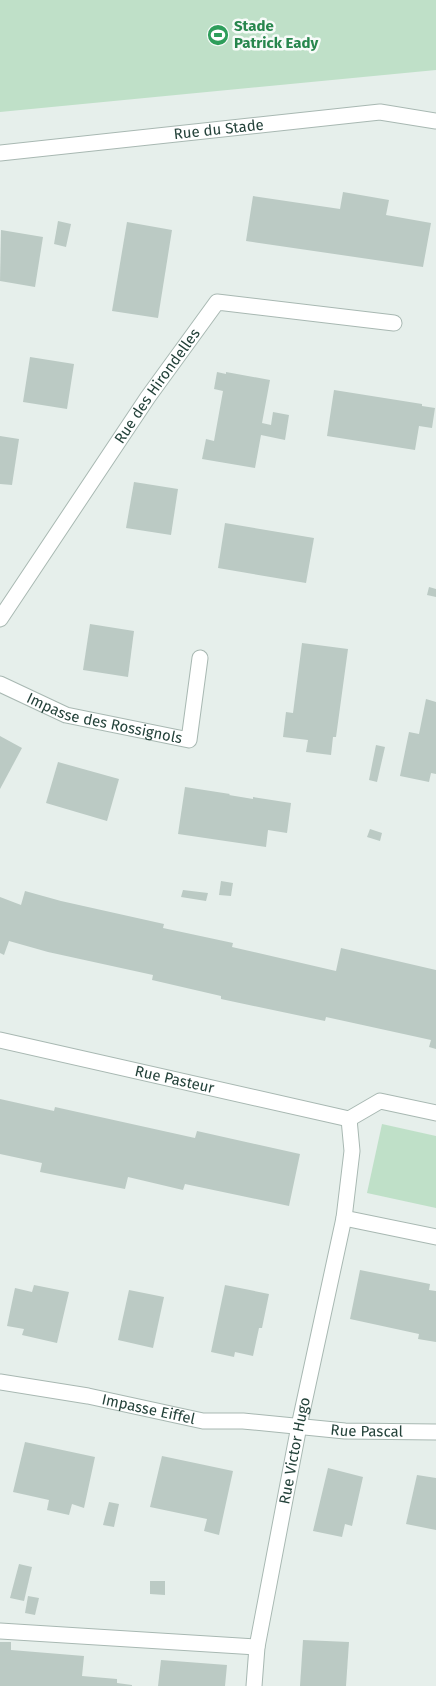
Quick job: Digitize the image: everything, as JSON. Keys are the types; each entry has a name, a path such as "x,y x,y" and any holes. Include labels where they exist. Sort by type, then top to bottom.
{"street":[{"name":"Rue du Stade","path":"0,153 380,112 436,121"},
{"name":"Rue des Hirondelles","path":"0,619 148,397 217,302 394,323"},
{"name":"Impasse des Rossignols","path":"0,684 66,715 189,740 200,658"},
{"name":"Rue Pasteur","path":"0,1040 349,1119"},
{"path":"349,1119 380,1101 436,1113"},
{"name":"Rue Victor Hugo","path":"254,1686 257,1647 299,1426 344,1218 352,1151 349,1119"},
{"path":"344,1218 436,1237"},
{"name":"Impasse Eiffel","path":"0,1382 88,1396 204,1421 243,1421 299,1426"},
{"name":"Rue Pascal","path":"299,1426 345,1431 436,1432"},
{"path":"0,1631 257,1647"}],"green space":[{"name":"Stade Patrick Eady","path":"0,0 436,0 436,70 0,112"},
{"path":"382,1124 436,1136 436,1208 367,1193"}],"building":[{"path":"343,192 389,200 386,215 431,223 423,267 246,241 253,196 340,209"},
{"path":"58,221 71,224 66,247 54,244"},
{"path":"127,222 172,230 158,318 112,311"},
{"path":"1,230 43,237 35,287 0,281"},
{"path":"30,357 74,364 67,409 23,402"},
{"path":"217,372 270,380 262,423 271,425 273,412 289,415 285,440 261,435 255,468 202,459 206,439 214,441 223,391 214,389"},
{"path":"334,390 422,404 422,406 435,408 432,428 419,426 415,450 327,436"},
{"path":"0,436 19,439 12,485 0,484"},
{"path":"134,482 178,489 171,535 126,528"},
{"path":"225,523 314,538 306,583 218,568"},
{"path":"429,587 436,589 436,597 427,595"},
{"path":"90,624 134,631 128,677 83,670"},
{"path":"302,643 348,649 336,737 333,737 331,755 306,752 308,740 283,737 286,712 293,713"},
{"path":"426,699 436,702 436,774 431,773 429,782 400,776 409,732 419,734"},
{"path":"0,736 22,748 0,789"},
{"path":"376,745 385,747 377,782 369,780"},
{"path":"58,762 119,779 107,821 46,803"},
{"path":"185,787 253,799 253,797 291,803 287,833 268,830 266,847 178,834"},
{"path":"370,829 382,833 380,841 367,837"},
{"path":"221,881 233,883 231,896 219,895"},
{"path":"183,890 208,893 206,901 181,897"},
{"path":"25,891 164,924 163,928 233,943 232,947 336,971 341,948 436,970 436,1049 429,1047 431,1040 326,1017 325,1021 221,999 221,996 152,980 153,975 48,952 9,941 4,955 0,953 0,897 21,905"},
{"path":"0,1099 54,1111 55,1107 195,1138 197,1131 300,1154 289,1206 185,1184 183,1190 128,1177 125,1189 40,1172 42,1163 0,1154"},
{"path":"360,1270 430,1284 429,1290 436,1291 436,1342 418,1339 419,1334 350,1319"},
{"path":"34,1285 69,1292 57,1343 22,1335 24,1329 7,1326 15,1288 32,1292"},
{"path":"225,1285 269,1294 262,1328 259,1328 253,1356 235,1352 234,1357 211,1352"},
{"path":"129,1290 164,1297 153,1348 118,1340"},
{"path":"25,1442 95,1457 84,1508 72,1504 69,1515 47,1510 49,1500 13,1492"},
{"path":"162,1456 233,1471 219,1535 204,1531 207,1519 150,1507"},
{"path":"328,1468 363,1477 352,1526 345,1524 342,1537 313,1531"},
{"path":"417,1475 436,1478 436,1530 406,1524"},
{"path":"109,1502 119,1504 114,1527 103,1525"},
{"path":"19,1564 32,1567 24,1601 10,1598"},
{"path":"150,1581 165,1581 165,1595 150,1594"},
{"path":"28,1596 39,1598 35,1615 25,1613"},
{"path":"303,1640 349,1642 346,1686 300,1686"},
{"path":"0,1642 11,1642 11,1650 84,1656 82,1676 117,1679 117,1683 132,1686 0,1686"},
{"path":"161,1660 227,1665 225,1686 158,1686"}],"place":[{"name":"Stade Patrick Eady","path":"218,35"}]}
